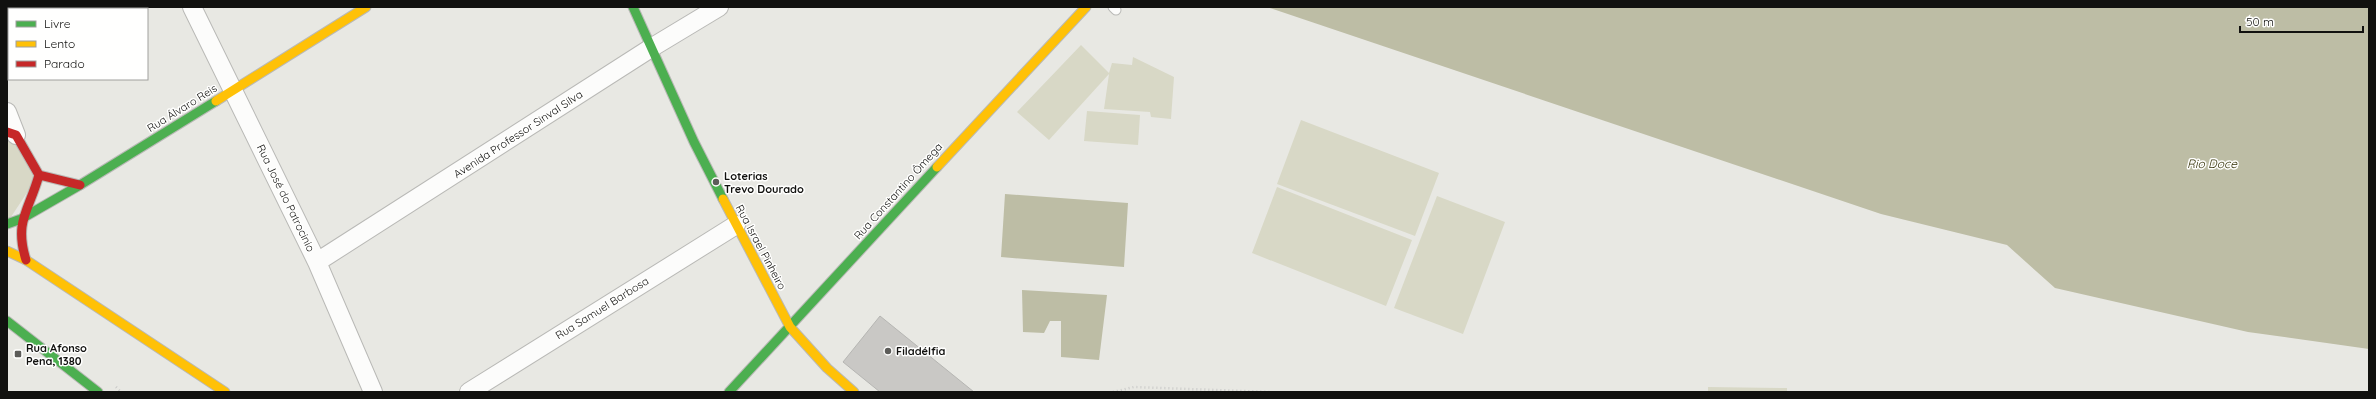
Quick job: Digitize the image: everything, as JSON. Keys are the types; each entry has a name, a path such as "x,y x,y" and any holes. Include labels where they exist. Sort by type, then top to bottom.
{"street":[{"name":"Rua José do Patrocinio","path":"192,7 318,262 373,392"},
{"name":"Rua Álvaro Reis","path":"7,224 21,219 80,185 366,7"},
{"name":"Rua Israel Pinheiro","path":"633,7 694,142 790,327 827,368 854,392"},
{"name":"Avenida Professor Sinval Silva","path":"318,262 651,48 719,7"},
{"name":"Rua Constantino Ômega","path":"729,392 1086,7"},
{"path":"7,112 11,134 39,175 80,185"},
{"path":"26,260 19,236 21,219 31,202 39,175"},
{"name":"Rua Samuel Barbosa","path":"469,392 736,225"},
{"path":"7,251 26,260 226,392"},
{"path":"7,321 98,392"}],"path":[{"path":"1113,392 1134,387 1271,392"}],"shaded area":[{"path":"1081,45 1109,73 1112,63 1132,65 1133,57 1174,77 1171,119 1151,117 1150,112 1104,109 1109,74 1049,140 1017,112"},
{"path":"1087,111 1140,115 1138,145 1084,141"},
{"path":"1301,120 1439,173 1415,236 1277,184"},
{"path":"7,133 38,176 7,223"},
{"path":"1277,187 1412,240 1386,306 1252,253"},
{"path":"1437,196 1505,222 1463,334 1394,308"},
{"path":"1708,387 1787,388 1787,392 1708,392"}],"water":[{"name":"Rio Doce","path":"1267,7 2369,7 2369,349 2248,332 2055,288 2007,245 1881,214"},
{"path":"1005,194 1128,203 1124,267 1001,257"},
{"path":"1022,290 1107,295 1099,360 1061,357 1061,321 1050,321 1044,333 1023,332"}],"building":[{"name":"Filadélfia","path":"880,316 974,392 880,392 843,362"}],"traffic: fast":[{"path":"633,7 694,142 723,199"},
{"path":"7,224 21,219 80,185 216,101"},
{"path":"729,392 937,167"},
{"path":"7,321 98,392"}],"traffic: slow":[{"path":"216,101 366,7"},
{"path":"937,167 1086,7"},
{"path":"723,199 790,327 827,368 854,392"},
{"path":"7,251 26,260 225,392"}],"traffic: jam":[{"path":"7,132 16,135 39,175 80,185"},
{"path":"26,260 23,247 22,225 39,175"}],"place":[{"name":"Loterias Trevo Dourado","path":"716,182"},
{"name":"Filadélfia","path":"888,351"},
{"name":"Rua Afonso Pena, 1380","path":"18,354"}]}
